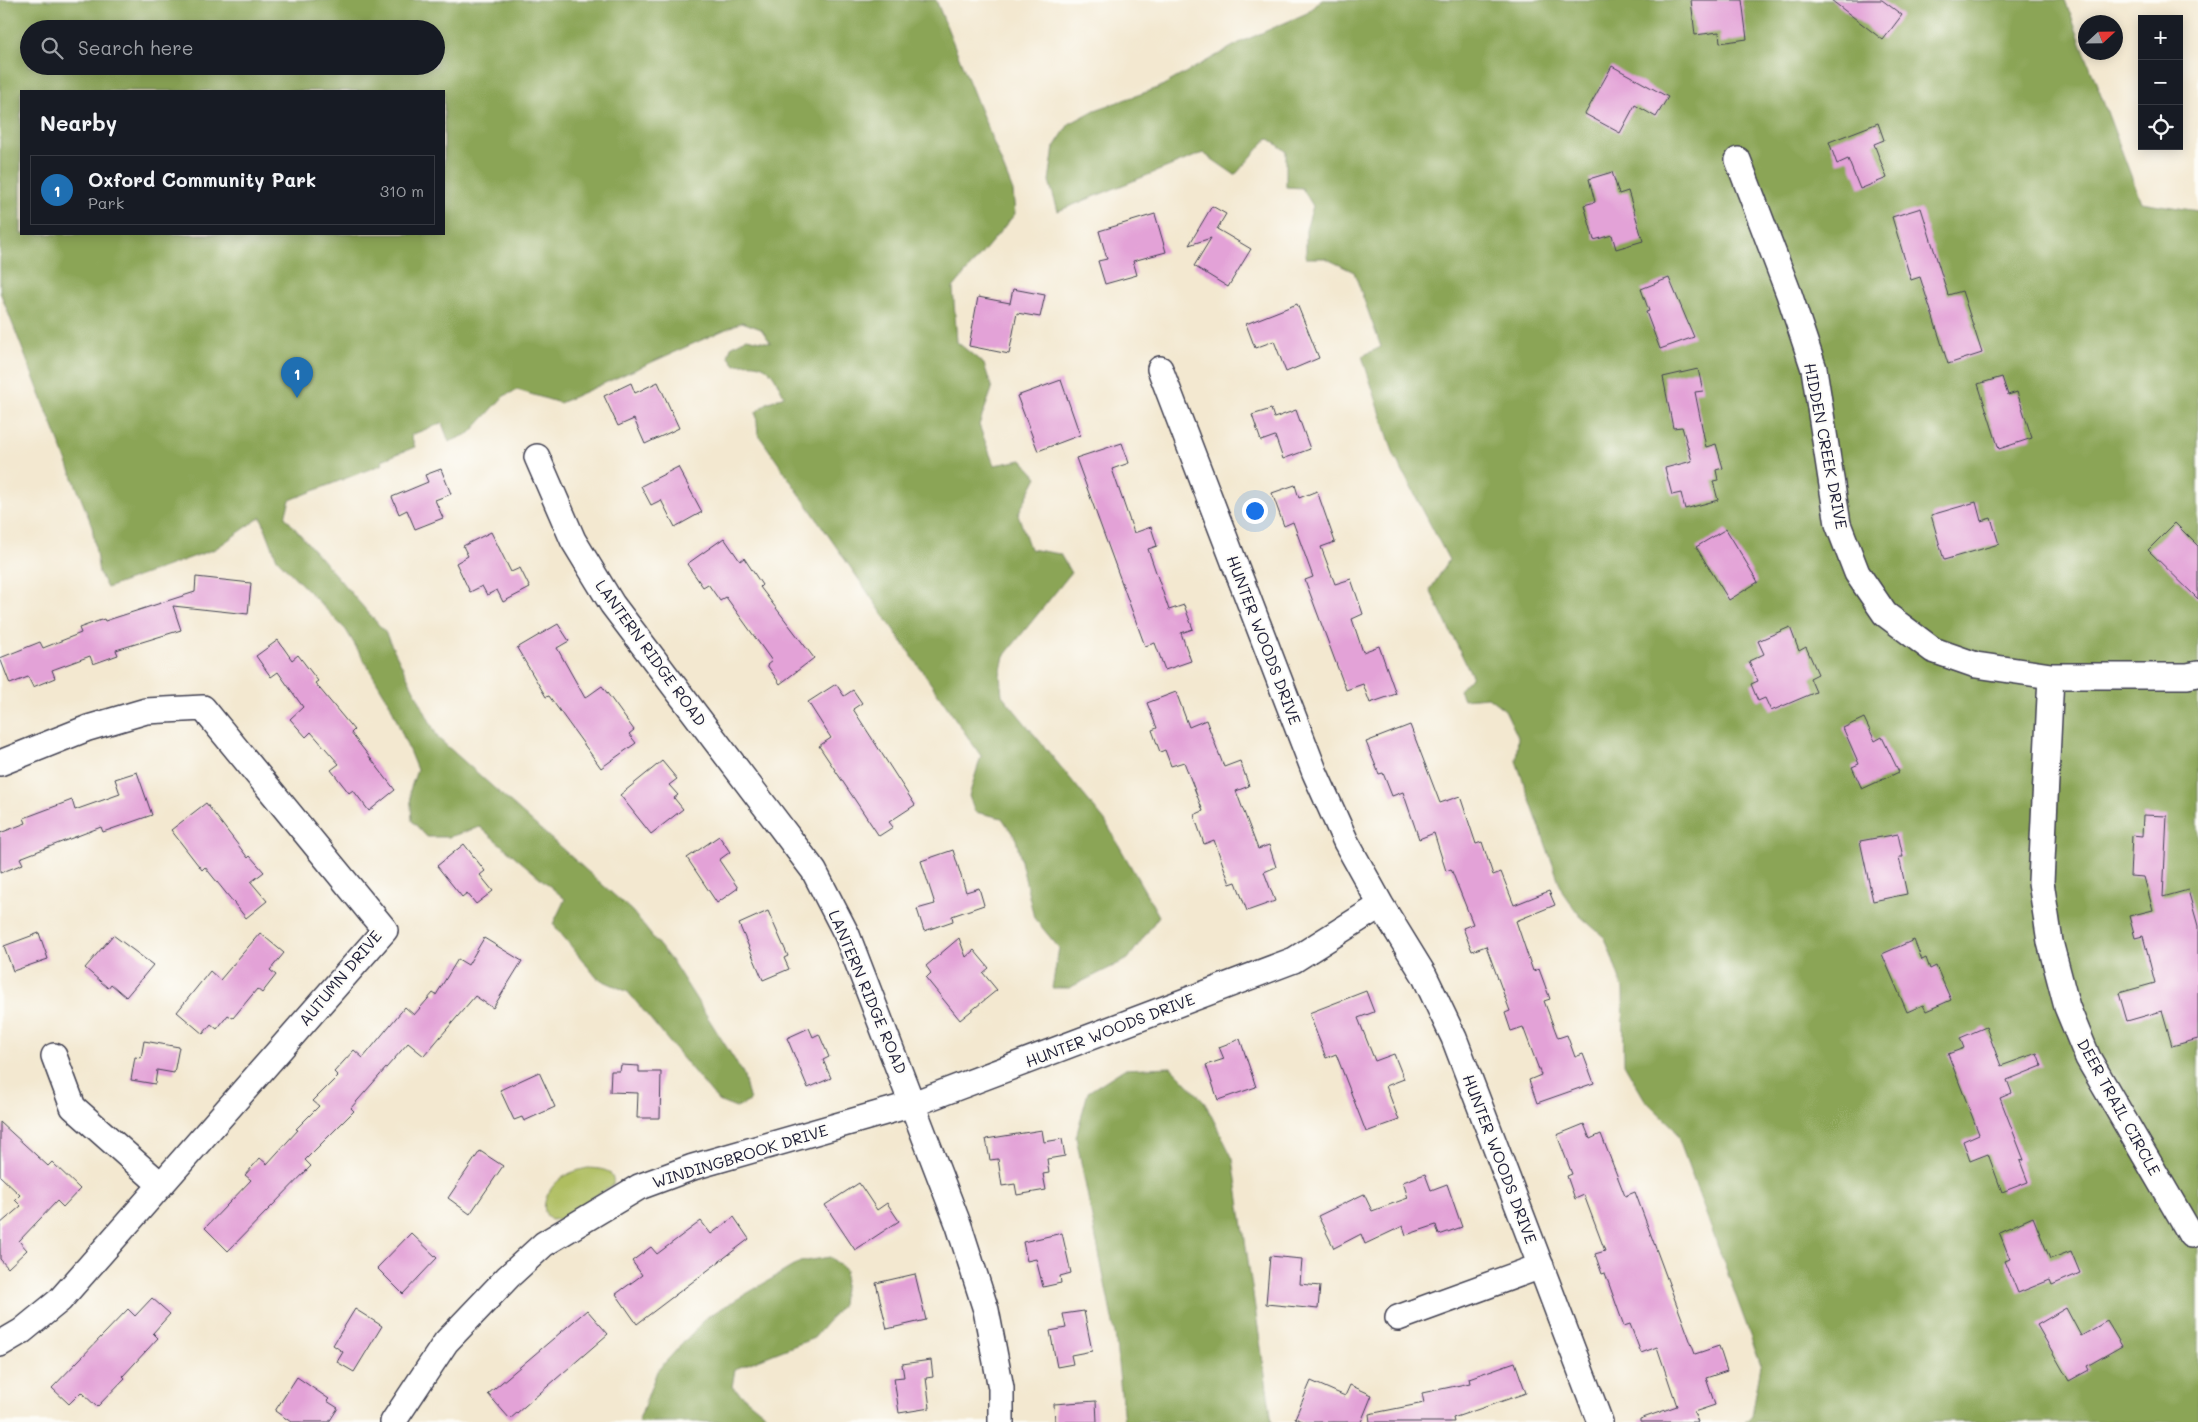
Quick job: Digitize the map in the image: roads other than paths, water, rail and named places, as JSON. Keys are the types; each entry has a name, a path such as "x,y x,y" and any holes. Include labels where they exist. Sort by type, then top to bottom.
{"street":[{"name":"HIDDEN CREEK DRIVE","path":"1738,160 1789,294 1814,369 1838,524 1857,574 1885,614 1933,650 1976,665 2051,676 2187,676 2198,674"},
{"name":"HUNTER WOODS DRIVE","path":"1160,369 1315,773 1346,842 1381,905 1424,975 1454,1038 1600,1422"},
{"name":"LANTERN RIDGE ROAD","path":"537,457 573,540 612,604 814,871 847,935 959,1226 986,1310 1001,1388 1000,1422"},
{"name":"DEER TRAIL CIRCLE","path":"2051,676 2041,882 2050,942 2067,1006 2088,1058 2191,1234"},
{"name":"AUTUMN DRIVE","path":"0,763 88,728 146,711 203,708 385,930 60,1300 22,1331 0,1344"},
{"name":"HUNTER WOODS DRIVE","path":"913,1104 1294,960 1381,905"},
{"path":"54,1056 73,1106 161,1185"},
{"name":"WINDINGBROOK DRIVE","path":"392,1422 446,1342 544,1244 648,1184 693,1167 913,1104"},
{"path":"1398,1318 1541,1266"}],"place":[{"name":"Oxford Community Park","path":"297,398"}]}
